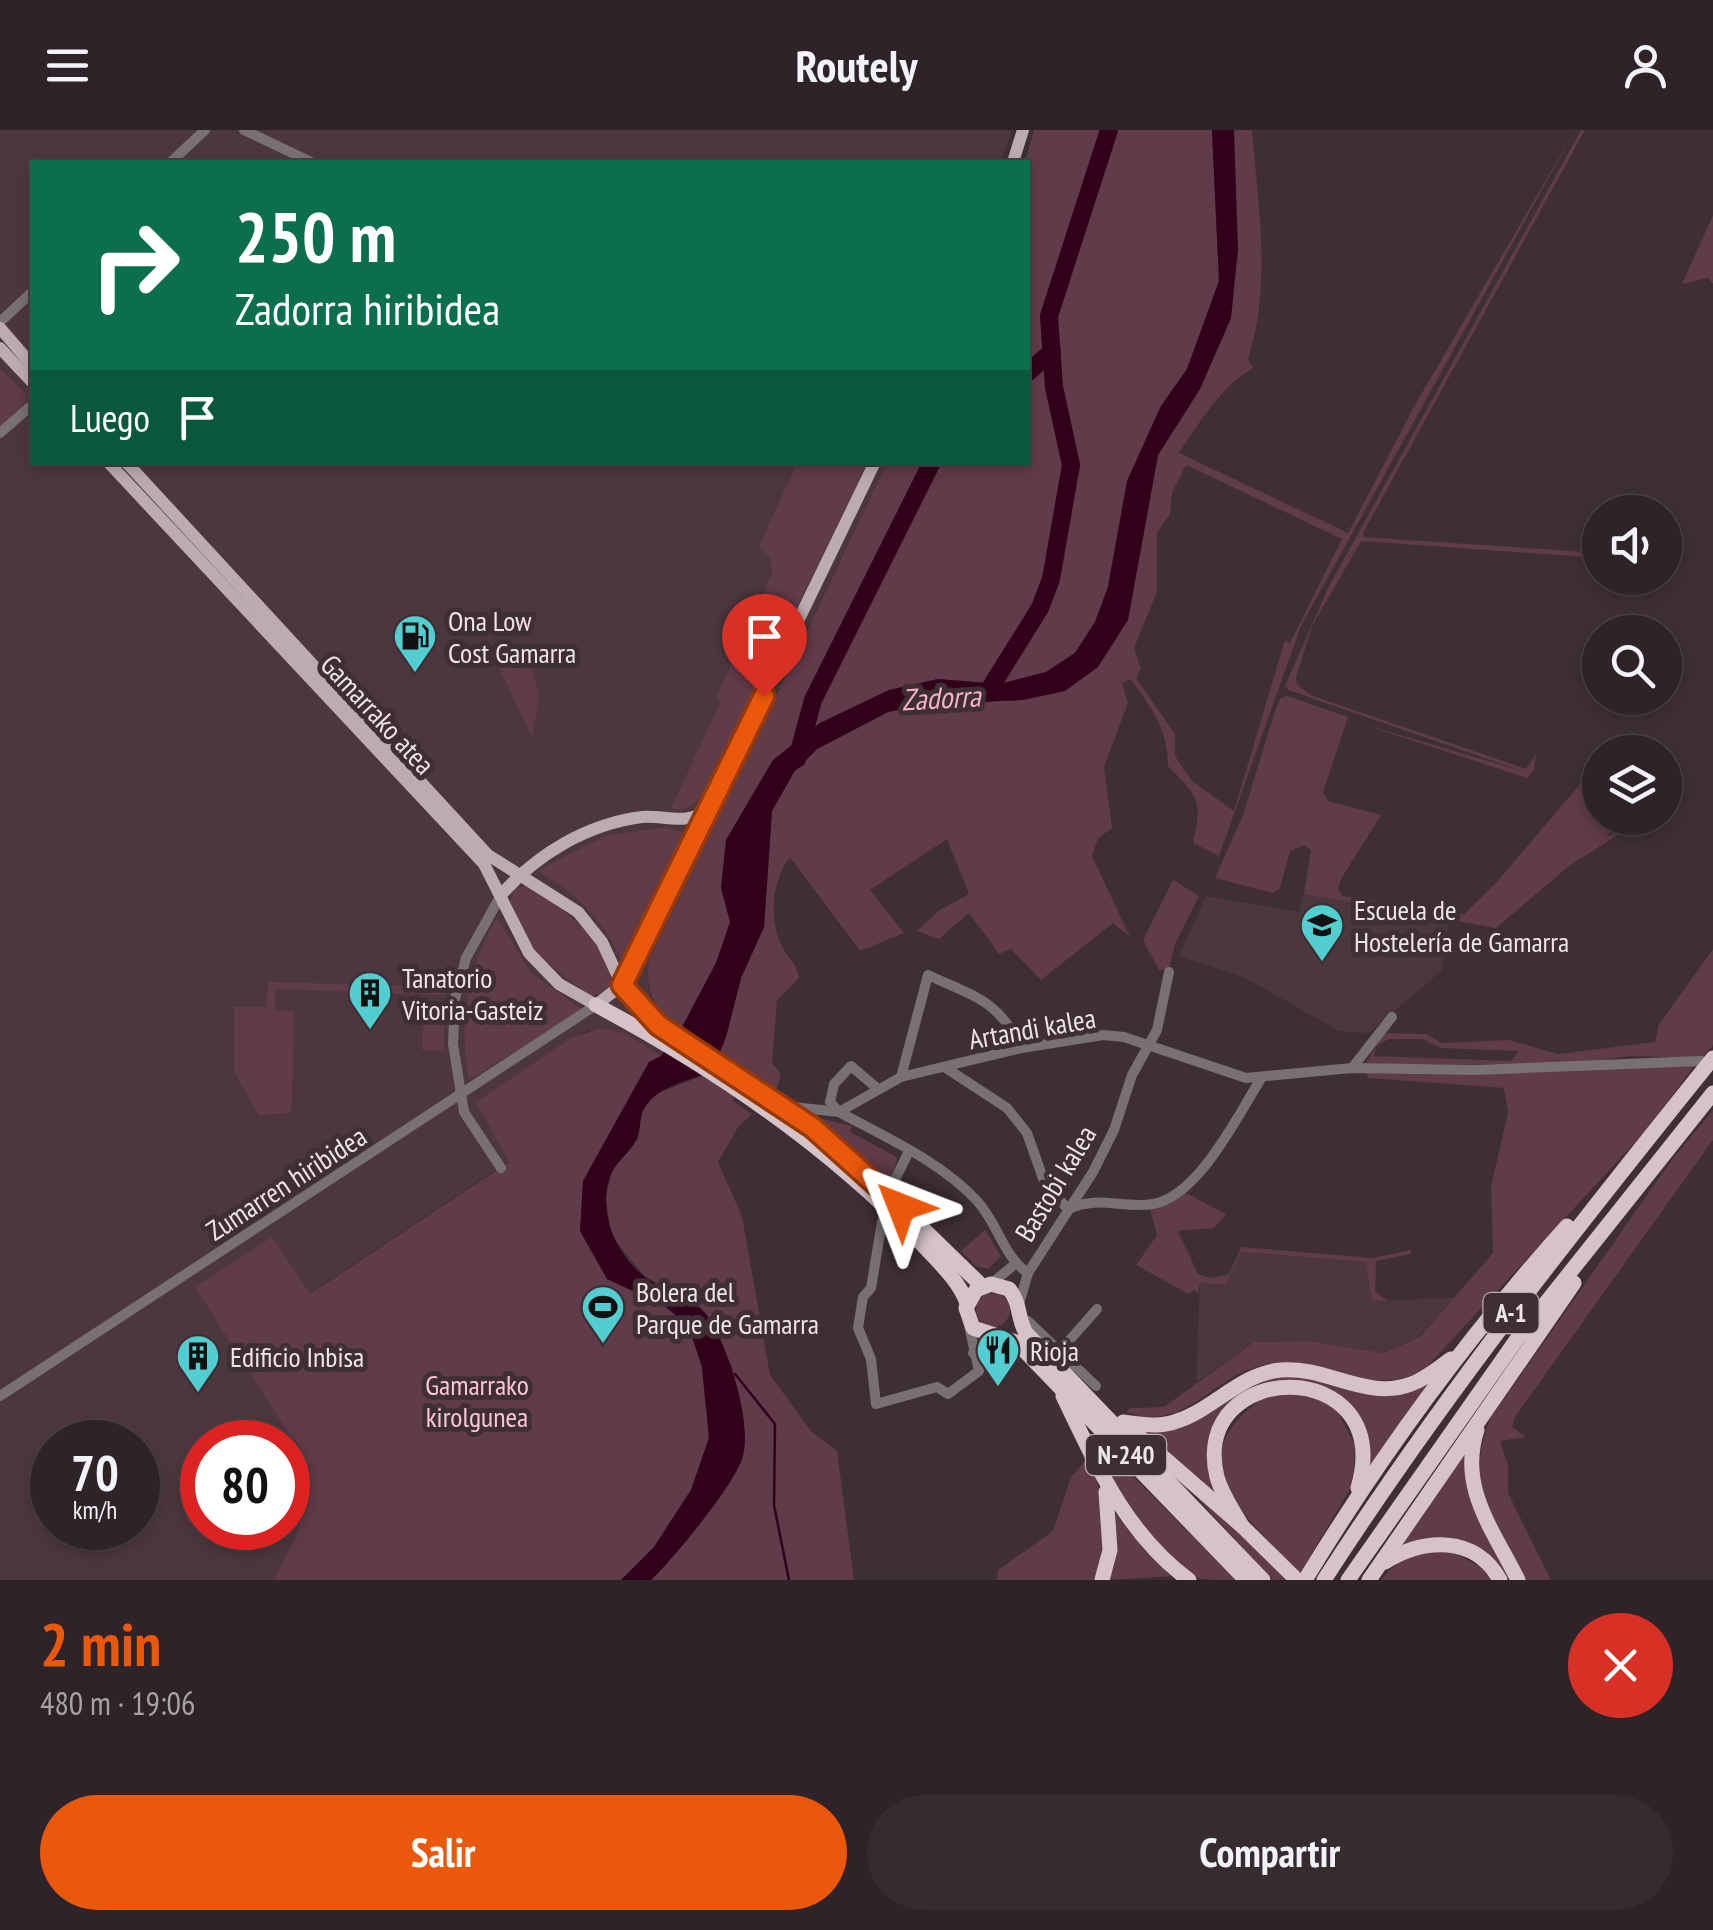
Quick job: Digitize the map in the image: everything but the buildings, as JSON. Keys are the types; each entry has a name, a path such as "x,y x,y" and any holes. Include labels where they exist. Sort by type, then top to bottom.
{"highway":[{"name":"N-240","path":"622,985 667,1039"},
{"name":"N-240","path":"596,1006 667,1039 760,1100 828,1156 954,1279 980,1333 1016,1342 1246,1580"},
{"name":"A-1","path":"1324,1580 1420,1436 1707,1059"},
{"name":"A-1","path":"1348,1580 1517,1339 1713,1093"},
{"name":"N-240","path":"760,1100 783,1106 840,1148 987,1285 1009,1289 1019,1315 1096,1404 1264,1580"},
{"path":"1373,1573 1651,1172"},
{"path":"1309,1573 1354,1501 1462,1352 1536,1261 1578,1215 1599,1200"},
{"path":"968,1311 987,1285"},
{"path":"999,1336 1019,1315"},
{"path":"1123,1422 1153,1426 1180,1421 1250,1379 1281,1370 1362,1387 1396,1389 1422,1380 1462,1352"},
{"path":"1056,1384 1104,1478 1137,1531 1189,1580"},
{"path":"1242,1526 1220,1486 1217,1444 1222,1428 1239,1405 1264,1389 1282,1384 1297,1384 1324,1394 1354,1423 1363,1457 1354,1501"},
{"path":"1096,1404 1123,1422 1242,1526 1296,1580"},
{"path":"1481,1417 1472,1454 1473,1491 1518,1580"},
{"path":"1102,1580 1111,1528 1104,1478"},
{"path":"1373,1573 1416,1546 1448,1544 1474,1553 1500,1580"}],"main road":[{"path":"1014,160 1023,130"},
{"path":"0,325 30,362"},
{"path":"0,348 30,380"},
{"name":"Gamarrako atea","path":"111,465 484,864 519,940 536,962 559,984 596,1006"},
{"name":"Gamarrako atea","path":"129,465 488,855 578,912 602,942 622,985"},
{"path":"596,1006 622,985 874,465"},
{"path":"500,895 519,875 588,832 636,818 696,818 705,810"},
{"path":"677,818 692,839"}],"street":[{"path":"173,160 205,130"},
{"path":"244,130 307,160"},
{"path":"0,325 30,294"},
{"path":"0,433 30,408"},
{"path":"500,895 466,958 455,999 452,1044 464,1112 500,1168"},
{"name":"Bastobi kalea","path":"1019,1315 1028,1272 1093,1172 1158,1030 1169,972"},
{"path":"901,1077 928,975 992,1005 1007,1019 1022,1048"},
{"name":"Zumarren hiribidea","path":"0,1396 596,1006"},
{"path":"1352,1068 1392,1017"},
{"name":"Artandi kalea","path":"839,1112 901,1077 1022,1048 1103,1036 1262,1078 1352,1068 1478,1070 1707,1059"},
{"path":"839,1112 830,1094 851,1066 878,1089"},
{"path":"946,1068 1007,1108 1027,1133 1044,1184 1068,1209 1087,1200 1150,1205 1170,1199 1194,1180 1262,1078"},
{"path":"783,1106 839,1112 909,1151 964,1188 982,1206 1015,1264 1028,1272"},
{"path":"894,1182 909,1151"},
{"path":"888,1214 858,1328 871,1360 876,1404 938,1387 948,1394 979,1371 968,1311"},
{"name":"Bastobi kalea","path":"987,1285 1015,1264"},
{"path":"1060,1351 1097,1309"},
{"path":"1019,1315 1096,1386"},
{"path":"973,1354 999,1336"}],"shaded area":[{"path":"0,130 1012,130 1002,160 30,160 30,465 886,465 747,753 751,755 649,961 648,987 653,1001 662,1016 681,1029 661,1056 627,1034 587,1030 477,1101 509,1161 309,1294 311,1468 310,1473 310,1420 180,1420 180,1550 289,1550 274,1580 0,1580"},
{"name":"Escuela de Hostelería de Gamarra","path":"1304,894 1449,918 1442,970 1369,1033 1339,1031 1244,977 1179,956 1206,896 1299,912"},
{"path":"1241,1252 1366,1262 1373,1301 1454,1298 1419,1337 1382,1353 1310,1341 1254,1342 1196,1382 1200,1283 1226,1285"}],"green space":[{"path":"1034,130 1212,130 1219,281 1187,369 1161,406 1127,481 1108,587 1095,622 1075,653 1046,672 999,684 938,679 889,690 820,723 773,760 726,840 721,888 731,922 716,963 681,1029 654,1000 648,982 649,961 886,465 1030,465 1030,160 1026,160"},
{"path":"1234,130 1252,130 1261,274 1260,303 1248,359 1253,368 1221,395 1179,453 1348,533 1415,405 1575,130 1301,626 1219,856 1193,843 1198,817 1192,792 1168,766 1162,730 1130,679 1122,683 1128,703 1104,767 1112,828 1098,838 1092,856 1130,937 1113,923 1041,980 1011,949 999,954 969,913 939,939 917,931 938,911 969,894 947,839 870,890 904,933 860,951 790,857 779,878 774,902 779,939 799,978 777,1000 772,1063 781,1074 776,1092 744,1072 733,1101 752,1114 738,1127 718,1162 742,1216 770,1375 812,1432 837,1451 854,1580 651,1580 667,1564 742,1414 732,1366 694,1302 645,1277 611,1235 606,1196 612,1171 638,1139 642,1112 655,1094 712,1072 726,1037 741,978 764,927 772,811 794,772 817,749 888,712 929,704 1023,700 1128,620 1158,455 1200,389 1231,318","holes":["1186,465 1342,539 1290,643 1285,640 1234,811 1192,781 1175,756 1175,734 1136,678 1141,669 1134,648 1157,592 1157,533 1170,514 1172,493"]},
{"path":"1581,130 1585,130 1363,533 1364,537 1582,552 1582,557 1361,541 1312,626 1296,678 1297,685 1313,696 1526,769 1536,754 1534,770 1527,778 1356,722 1525,772 1288,690 1285,686 1328,588"},
{"path":"1713,215 1713,284 1708,278 1682,284"},
{"path":"0,369 25,393 25,404 4,425 0,425"},
{"path":"796,465 866,465 708,791 689,808 671,808 721,702 717,696 772,574 771,559 759,546"},
{"path":"488,644 531,665 539,697 532,737"},
{"path":"1287,696 1348,717 1323,792 1328,801 1381,815 1341,879 1338,888 1342,896 1464,914 1495,884 1582,782 1582,835 1618,835 1570,865 1496,928 1304,894 1311,850 1304,845 1290,851 1280,888 1273,893 1215,878 1243,815 1280,699"},
{"path":"665,827 681,831 684,843 625,967 590,911 537,871 605,836"},
{"path":"1173,880 1199,896 1175,944 1169,969 1159,970 1143,940"},
{"path":"527,886 569,916 598,945 607,961 607,992 589,996 535,952 510,901 515,888"},
{"path":"497,918 532,974 582,1009 469,1080 465,1037 468,996 478,957"},
{"path":"1713,949 1713,1045 1702,1058 1632,1056 1558,1065 1365,1064 1384,1033 1426,1034 1442,1043 1509,1040 1558,1054 1655,1042 1659,1024","holes":["1388,1039 1422,1039 1441,1048 1518,1051 1512,1061 1374,1056 1376,1047"]},
{"path":"268,982 447,987 445,995 275,989 275,1011 294,1011 292,1106 290,1113 259,1115 234,1071 234,1007 267,1007"},
{"path":"433,1002 444,1003 444,1051 422,1050 423,1013 433,1013"},
{"name":"Gamarrako kirolgunea","path":"601,1028 627,1034 661,1056 649,1062 583,1181 607,1279 663,1305 689,1325 702,1367 709,1438 691,1490 654,1547 621,1580 274,1580 289,1550 310,1550 310,1420 280,1420 195,1287 272,1237 310,1294 509,1162 476,1102 571,1038"},
{"path":"1696,1064 1642,1135 1424,1370 1387,1380 1274,1364 1236,1376 1168,1415 1148,1417 1126,1412 1130,1408 1164,1407 1254,1342 1310,1341 1383,1353 1420,1337 1493,1253 1491,1187 1508,1112 1504,1088 1368,1078 1366,1072"},
{"path":"1713,1110 1713,1140 1515,1417 1512,1427 1526,1437 1500,1441 1508,1465 1508,1493 1551,1580 1525,1580 1482,1485 1482,1444 1490,1419 1671,1161"},
{"path":"810,1116 852,1126 850,1132 897,1157 891,1185"},
{"path":"1186,1193 1226,1214 1214,1228 1178,1231 1198,1274 1210,1278 1229,1274 1241,1247 1373,1258 1411,1250 1411,1254 1376,1261 1375,1291 1388,1301 1372,1301 1366,1262 1241,1252 1226,1285 1200,1283 1198,1293 1194,1290 1189,1294 1136,1265 1157,1235 1150,1209"},
{"path":"985,1230 1001,1256 988,1269 976,1266 961,1251"},
{"path":"993,1293 1005,1298 1010,1310 1005,1322 993,1327 981,1322 976,1310 981,1298"},
{"path":"1292,1374 1368,1392 1430,1382 1369,1468 1362,1439 1349,1415 1331,1397 1310,1385 1287,1381 1262,1385 1239,1398 1218,1422 1218,1496 1138,1430 1258,1379"},
{"path":"1273,1392 1311,1394 1336,1409 1355,1445 1353,1484 1300,1574 1239,1506 1226,1484 1221,1461 1226,1438 1242,1415"},
{"path":"1093,1435 1236,1580 1197,1578 1167,1554 1117,1491 1104,1469"},
{"path":"1467,1449 1514,1580 1433,1538 1401,1544"},
{"path":"1087,1459 1099,1489 1103,1519 1095,1580 997,1580 998,1570 1053,1531 1071,1477"},
{"path":"1182,1482 1291,1580 1273,1580"},
{"path":"1116,1514 1146,1552 1174,1576 1108,1580"},
{"path":"1451,1551 1486,1570 1493,1580 1381,1580 1412,1556"}],"water":[{"name":"Zadorra","path":"1212,130 1234,130 1238,250 1231,318 1200,389 1158,455 1128,620 1098,667 1065,691 1023,700 929,704 888,712 817,749 794,772 772,811 764,927 741,978 726,1037 712,1072 672,1086 647,1104 635,1142 612,1172 607,1186 607,1216 618,1245 648,1279 686,1298 706,1314 730,1363 745,1444 742,1459 727,1487 674,1556 651,1580 621,1580 654,1547 691,1490 709,1438 702,1367 688,1325 663,1305 607,1279 580,1231 583,1181 649,1062 661,1056 681,1029 716,963 730,922 721,888 726,840 773,760 820,723 889,690 938,679 999,684 1046,672 1075,653 1095,622 1108,587 1127,481 1161,406 1187,369 1219,281"}],"waterway":[{"name":"Zadorra","path":"987,693 1040,608 1051,579 1071,465 1054,387 1049,316 1109,130"},
{"path":"1030,370 1052,352"},
{"path":"797,759 813,700 930,465"},
{"path":"735,1374 775,1424 774,1505 789,1580"}],"place":[{"name":"Ona Low Cost Gamarra","path":"415,674"},
{"name":"Escuela de Hostelería de Gamarra","path":"1322,963"},
{"name":"Tanatorio Vitoria-Gasteiz","path":"370,1031"},
{"name":"Bolera del Parque de Gamarra","path":"603,1345"},
{"name":"Rioja","path":"998,1388"},
{"name":"Edificio Inbisa","path":"198,1394"}],"route":[{"path":"764,696 714,790 622,985 658,1025 812,1127 840,1148 901,1207"}]}
